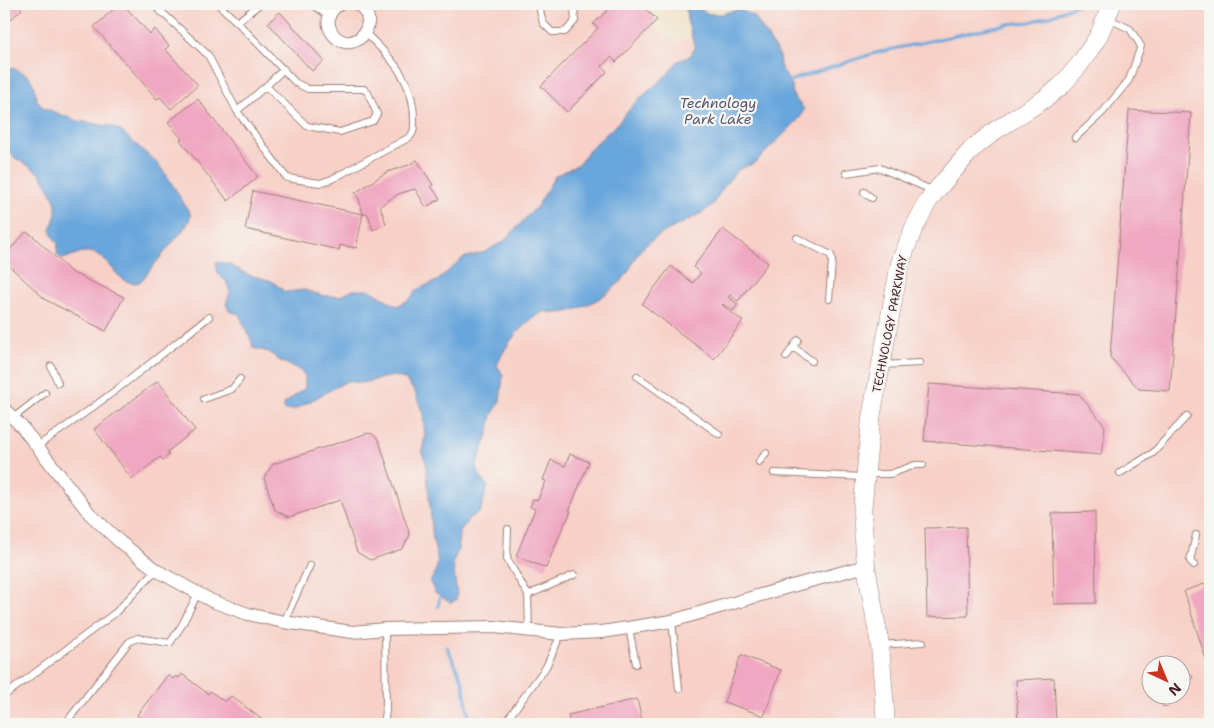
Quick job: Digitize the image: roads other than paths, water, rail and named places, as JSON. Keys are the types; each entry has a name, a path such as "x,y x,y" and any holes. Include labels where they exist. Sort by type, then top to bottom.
{"street":[{"path":"317,4 330,13"},
{"path":"340,4 335,6 330,13 328,23 331,32 338,39 348,42 358,40 365,33 368,18 366,6"},
{"name":"TECHNOLOGY PARKWAY","path":"886,724 880,645 866,566 862,513 871,418 900,263 912,230 935,192 972,150 996,130 1046,98 1061,86 1080,64 1098,37 1109,11"},
{"path":"7,416 37,446 90,514 120,542 156,570 212,601 248,614 284,622 352,632 385,629 494,627 560,634 602,632 672,621 866,566"}],"lane":[{"path":"153,4 208,55 237,111 287,178 312,182 320,183 332,179 410,137 414,131 414,104 403,75 385,51 365,33"},
{"path":"218,4 296,83 308,89 364,89 368,93 377,114 373,121 340,132 306,126 266,86"},
{"path":"237,22 260,4"},
{"path":"545,4 540,11 543,23 552,32 565,32 575,21 574,9 568,4"},
{"path":"1075,138 1103,112 1129,80 1141,46 1130,29 1109,11"},
{"path":"237,111 284,69"},
{"path":"846,173 880,168 935,192"},
{"path":"864,192 872,198"},
{"path":"798,238 831,255 829,298"},
{"path":"37,446 100,402 209,317"},
{"path":"786,356 798,340"},
{"path":"793,347 812,361"},
{"path":"881,365 920,362"},
{"path":"51,366 58,383"},
{"path":"637,376 719,434"},
{"path":"204,399 232,390 240,379"},
{"path":"7,416 45,393"},
{"path":"1120,473 1154,453 1187,416"},
{"path":"759,462 766,453"},
{"path":"774,473 890,474 914,465 923,465"},
{"path":"508,529 507,558 528,595 528,631"},
{"path":"1194,565 1190,561 1196,535"},
{"path":"284,622 310,565"},
{"path":"4,696 114,614 156,570"},
{"path":"528,595 574,575"},
{"path":"64,724 129,642 137,638 170,643 182,625 198,593"},
{"path":"672,621 679,689"},
{"path":"629,628 636,664"},
{"path":"384,724 386,711 385,629"},
{"path":"504,724 546,667 560,634"},
{"path":"880,645 924,642"}],"water":[{"name":"Technology Park Lake","path":"686,7 698,8 709,14 722,14 741,10 754,16 779,55 780,66 792,86 793,96 804,109 800,118 757,161 734,174 709,208 661,234 642,249 626,275 616,286 576,310 554,313 545,311 522,327 505,349 497,365 503,375 500,402 492,415 488,435 476,467 482,480 488,486 480,512 469,518 459,533 458,549 453,563 457,595 456,600 451,603 435,593 430,582 438,562 433,541 426,463 422,452 425,436 423,414 415,392 405,379 393,376 361,383 347,381 294,410 284,410 284,404 305,388 305,375 296,368 280,361 269,352 253,348 239,314 229,311 226,304 230,292 226,281 218,274 216,262 229,264 246,274 272,281 285,292 304,290 324,296 340,296 353,290 370,290 397,306 409,300 418,289 437,281 463,258 485,252 504,241 538,205 555,176 579,164 589,150 617,124 636,102 667,75 678,61 690,56 695,48 687,20"},
{"path":"13,68 29,76 34,86 37,100 44,108 78,121 114,127 122,132 157,163 191,215 187,225 140,282 132,283 125,281 97,254 82,252 62,259 57,254 58,243 51,229 56,214 55,201 52,194 38,172 14,157 4,145 4,72"}],"waterway":[{"path":"789,81 875,53 1007,24 1030,22 1078,4"},
{"path":"438,607 440,596"},
{"path":"447,647 463,682 470,724"}]}
